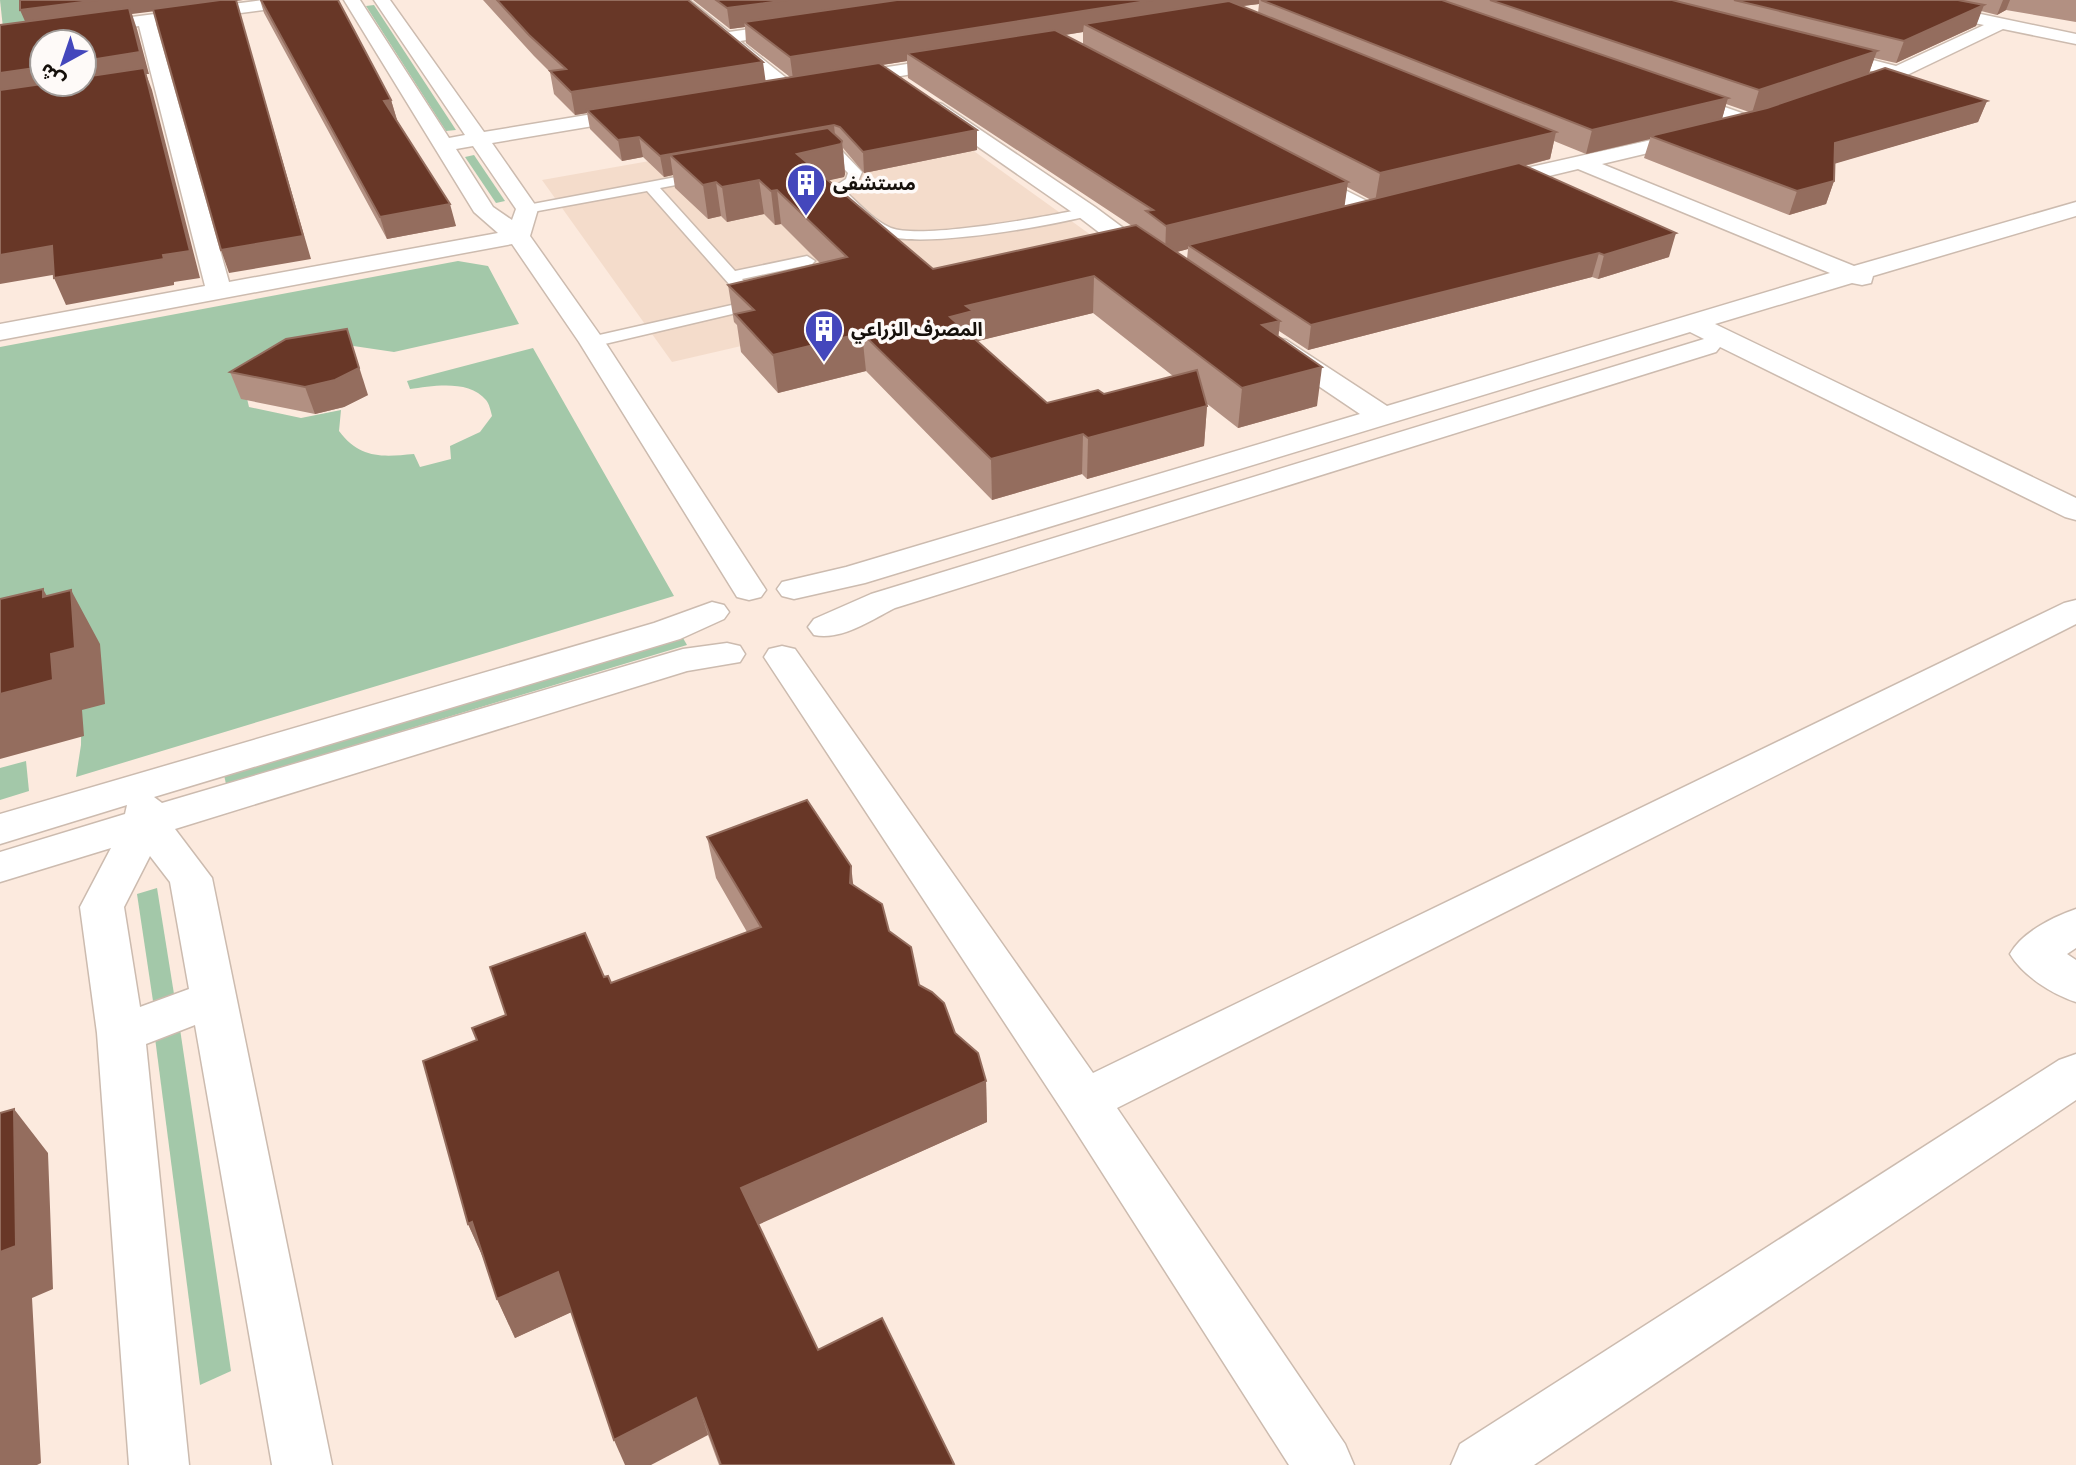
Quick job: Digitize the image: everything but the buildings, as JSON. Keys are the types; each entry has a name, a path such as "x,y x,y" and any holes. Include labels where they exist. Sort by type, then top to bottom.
{"street":[{"path":"0,39 300,0"},
{"path":"352,0 485,212 523,222"},
{"path":"382,0 479,138 523,222 592,342 749,590"},
{"path":"679,0 726,38 795,87 760,93"},
{"path":"1890,0 2076,38"},
{"path":"146,20 154,81 219,292"},
{"path":"1849,89 1898,72 2002,23"},
{"path":"726,38 818,25"},
{"path":"1804,48 1898,72"},
{"path":"829,82 977,58"},
{"path":"884,73 1168,268"},
{"path":"1662,91 1752,123"},
{"path":"443,145 664,108"},
{"path":"1461,190 1551,167 1582,164 1752,123 1776,114"},
{"path":"1544,148 1887,288"},
{"path":"1286,167 1371,212"},
{"path":"1345,219 1397,206"},
{"path":"727,654 708,640 706,621 727,599 749,590 794,589 853,576 1382,415 2076,209"},
{"path":"0,332 219,292 523,222"},
{"path":"0,830 144,804 683,660 727,654 753,660 782,657 810,645 826,627 883,601 2076,231"},
{"path":"1692,323 2076,510"},
{"path":"1261,334 1382,415"},
{"path":"794,589 817,600 825,608 828,617 826,627"},
{"path":"1084,1101 2076,610"},
{"path":"0,867 144,804 654,635 712,612"},
{"path":"782,657 1084,1101 1324,1465"},
{"path":"144,804 191,878 215,999 291,1461"},
{"path":"144,804 102,907 121,1033 159,1465"},
{"path":"2076,926 2033,954 2076,984"},
{"path":"121,1033 215,999"},
{"path":"1481,1465 2076,1074"}],"lane":[{"path":"795,159 835,152 855,172 852,181 836,190 875,225 888,232 913,234 979,231 1087,212"},
{"path":"523,222 650,186 716,174"},
{"path":"592,342 756,304 650,186"},
{"path":"731,277 807,261"}],"shaded area":[{"path":"921,113 1123,258 672,362 542,180"}],"green space":[{"path":"0,0 93,0 129,9 3,28"},
{"path":"374,5 456,130 446,131 366,6"},
{"path":"474,155 505,201 496,203 465,157"},
{"path":"458,261 488,266 519,324 394,352 340,344 244,386 249,407 301,418 341,410 339,431 355,447 372,454 414,454 420,467 451,459 450,446 480,432 492,416 486,400 470,389 460,386 429,386 410,389 407,381 533,348 674,596 76,777 81,745 82,635 0,656 0,347"},
{"path":"683,638 687,645 226,784 224,775"},
{"path":"26,761 29,791 0,800 0,768"},
{"path":"157,888 174,994 153,1001 137,894"},
{"path":"180,1029 231,1371 200,1385 155,1038"}],"place":[{"name":"مستشفى","path":"806,217"},
{"name":"المصرف الزراعي","path":"824,363"}]}
